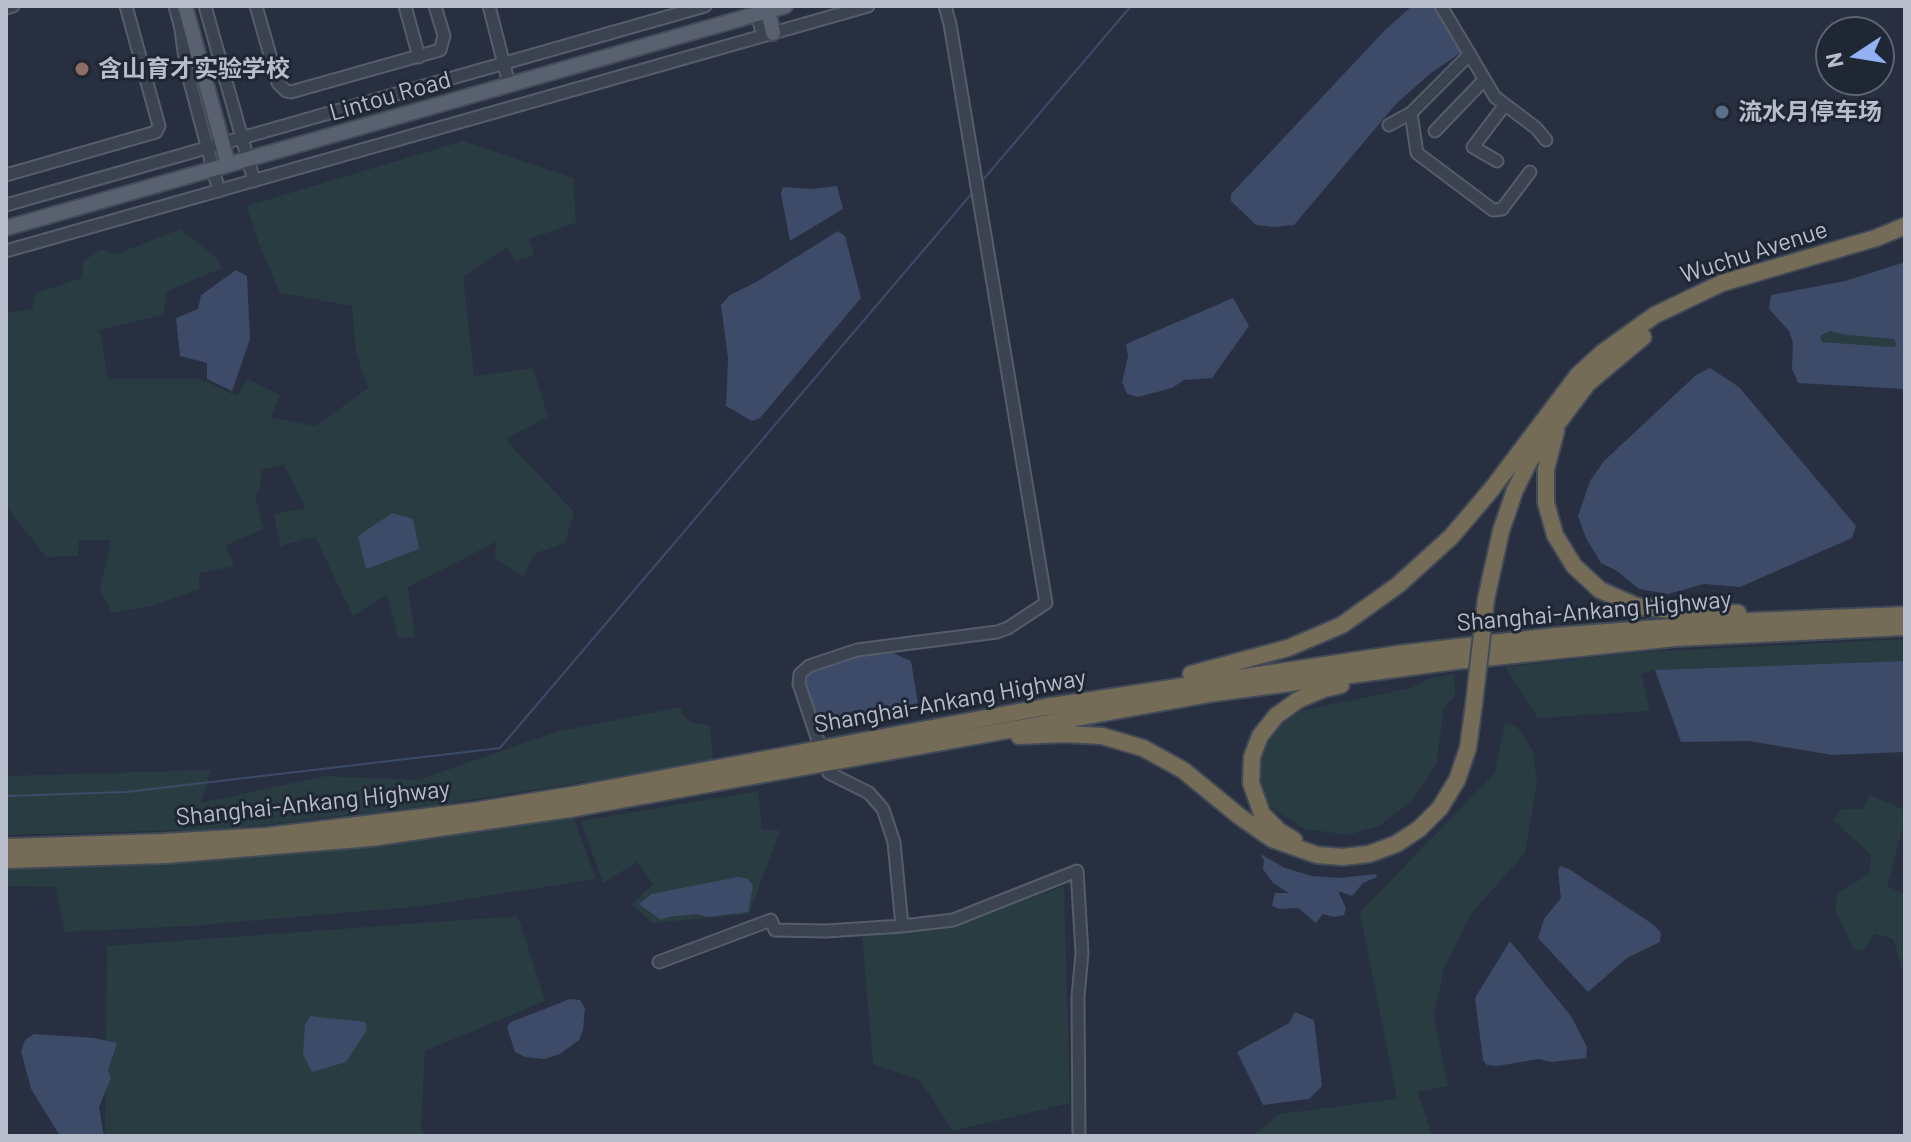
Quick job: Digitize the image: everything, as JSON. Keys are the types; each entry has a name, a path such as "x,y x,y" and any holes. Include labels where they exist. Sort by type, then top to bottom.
{"highway":[{"name":"Wuchu Avenue","path":"1563,404 1578,375 1602,353 1655,315 1683,300 1722,283 1876,238 1905,226"},
{"name":"Wuchu Avenue","path":"1563,404 1635,342 1687,310 1726,293 1905,238"},
{"path":"866,754 1021,736 1102,736 1143,748 1183,770 1272,839 1317,855 1343,857 1369,854 1396,844 1419,829 1440,808 1461,770 1468,748 1481,598 1515,490 1563,404"},
{"path":"1563,404 1546,469 1546,503 1561,546 1574,566 1600,590 1636,606 1688,612 1905,614"},
{"path":"1045,707 1232,665 1288,648 1342,625 1398,585 1451,537 1563,404"},
{"name":"Shanghai-Ankang Highway","path":"6,860 166,855 371,838 576,808 1045,707 1359,660 1540,638 1749,621 1905,614"},
{"name":"Shanghai-Ankang Highway","path":"1456,661 1676,638 1905,627"},
{"path":"1456,661 1324,689 1298,700 1276,716 1260,736 1252,757 1251,783 1262,814 1279,831 1296,841 1315,846 1341,849 1366,846 1390,836 1416,819 1435,799 1450,774 1470,703"},
{"path":"866,754 1215,693 1456,661"},
{"name":"Shanghai-Ankang Highway","path":"6,847 266,836 369,825 823,755 866,754"}],"main road":[{"path":"185,6 228,164"},
{"path":"770,8 774,33"},
{"name":"Lintou Road","path":"6,228 770,8"}],"street":[{"path":"6,8 13,6"},
{"path":"6,175 156,132 159,126 126,6"},
{"path":"175,6 186,67 219,191"},
{"path":"205,6 254,181"},
{"path":"256,6 278,83 286,91 296,92 435,52 443,46 444,36 435,6"},
{"path":"405,6 419,57"},
{"path":"489,6 509,84"},
{"path":"6,205 705,6"},
{"path":"6,251 868,6"},
{"path":"902,926 894,842 883,809 869,793 829,773 799,684 800,674 809,666 857,650 997,632 1046,603 945,6"},
{"path":"1441,6 1484,80 1504,106 1536,128 1546,140"},
{"path":"1389,125 1411,113 1470,54"},
{"path":"1435,131 1484,80"},
{"path":"1497,161 1473,147 1504,106"},
{"path":"1411,113 1417,153 1493,210 1502,209 1530,172"},
{"path":"659,962 771,920 775,930 826,931 953,920 1077,871 1082,953 1078,997 1079,1136"}],"green space":[{"path":"463,141 573,178 576,223 529,239 534,256 515,261 507,247 463,277 474,376 533,368 548,417 505,439 574,512 565,543 534,554 523,577 495,558 496,542 408,587 415,637 398,638 387,594 353,616 315,537 280,546 274,514 305,508 284,465 262,470 260,489 255,495 264,529 226,545 234,566 199,573 199,589 152,606 112,613 100,589 111,540 79,540 78,556 46,557 6,506 6,313 32,309 36,293 82,278 83,261 102,249 114,255 180,229 216,257 222,268 167,291 163,315 100,330 108,379 201,379 237,396 248,379 280,395 271,418 316,426 368,388 356,353 352,306 280,293 258,242 247,206"},
{"path":"1830,331 1895,339 1897,345 1822,342 1820,336"},
{"path":"1905,639 1905,661 1655,670 1641,674 1650,711 1538,718 1505,667 1644,652"},
{"path":"1454,674 1455,696 1444,708 1436,765 1412,801 1379,826 1348,835 1305,829 1266,804 1258,771 1265,746 1280,726 1300,711 1410,688 1426,679"},
{"path":"681,707 682,714 693,723 710,726 713,762 437,805 227,829 6,835 6,776 211,770 201,803 325,776 418,780 556,732"},
{"path":"1505,722 1518,728 1533,751 1537,782 1525,853 1470,915 1444,969 1434,1015 1448,1086 1418,1092 1432,1136 1253,1136 1279,1114 1397,1099 1360,912 1495,773"},
{"path":"758,791 762,829 780,831 749,914 652,923 632,904 653,884 637,862 603,883 581,821"},
{"path":"1870,795 1905,810 1887,886 1905,894 1905,978 1893,939 1875,934 1863,950 1853,949 1835,909 1838,893 1869,874 1871,855 1833,820 1842,809 1862,809"},
{"path":"573,816 596,879 423,906 190,926 65,932 56,887 6,886 6,866 230,858 440,835"},
{"path":"1064,886 1070,1103 953,1131 920,1080 873,1064 862,935 948,927"},
{"path":"518,916 545,1001 425,1051 421,1128 428,1136 105,1136 107,946"}],"water":[{"path":"1412,6 1439,6 1463,51 1431,73 1396,104 1294,225 1256,225 1231,201 1231,194 1385,30"},
{"path":"837,186 843,209 790,241 781,194 783,187 813,189"},
{"path":"838,231 845,236 861,298 760,418 752,421 726,406 728,358 721,305 730,295"},
{"path":"1905,262 1905,389 1798,383 1792,369 1793,343 1789,331 1769,309 1771,295 1845,281","holes":["1830,331 1894,339 1897,345 1822,342 1820,336"]},
{"path":"236,270 247,276 250,339 232,391 207,379 207,363 180,356 176,318 198,309 201,295"},
{"path":"1233,298 1249,326 1212,378 1184,380 1172,388 1138,397 1127,394 1122,382 1128,357 1126,344"},
{"path":"1710,368 1739,387 1856,526 1852,538 1740,587 1704,584 1668,594 1639,589 1617,571 1601,563 1586,538 1578,516 1590,481 1604,461 1696,375"},
{"path":"392,513 413,519 419,549 366,569 358,536"},
{"path":"893,653 911,661 919,710 850,727 823,729 806,686 807,678 815,669 857,655"},
{"path":"1905,661 1905,752 1832,755 1749,741 1681,742 1655,670"},
{"path":"1260,854 1285,868 1312,876 1340,878 1376,874 1377,877 1363,883 1352,896 1338,891 1346,908 1344,915 1334,917 1323,914 1316,923 1298,908 1279,909 1272,906 1275,893 1289,893 1273,883 1263,869 1264,860"},
{"path":"1560,866 1654,925 1661,933 1660,942 1627,958 1588,992 1538,938 1544,919 1561,898"},
{"path":"738,877 748,879 753,886 748,912 709,917 695,914 661,920 639,904 651,894"},
{"path":"1510,941 1571,1016 1587,1047 1586,1058 1551,1062 1539,1059 1497,1066 1487,1065 1483,1060 1475,998"},
{"path":"570,999 580,1000 585,1008 579,1040 560,1054 544,1059 525,1057 515,1052 507,1027 511,1022"},
{"path":"1295,1012 1314,1020 1322,1086 1309,1099 1263,1105 1237,1052 1289,1023"},
{"path":"310,1016 365,1022 367,1030 346,1062 312,1072 303,1054 305,1025"},
{"path":"34,1034 94,1038 117,1043 108,1070 111,1078 99,1107 104,1136 60,1136 31,1089 21,1051 25,1040"}],"waterway":[{"path":"982,181 1131,6"},
{"path":"6,796 126,792 500,748 973,192"}],"place":[{"name":"含山育才实验学校","path":"82,69"},
{"name":"流水月停车场","path":"1722,112"}]}
